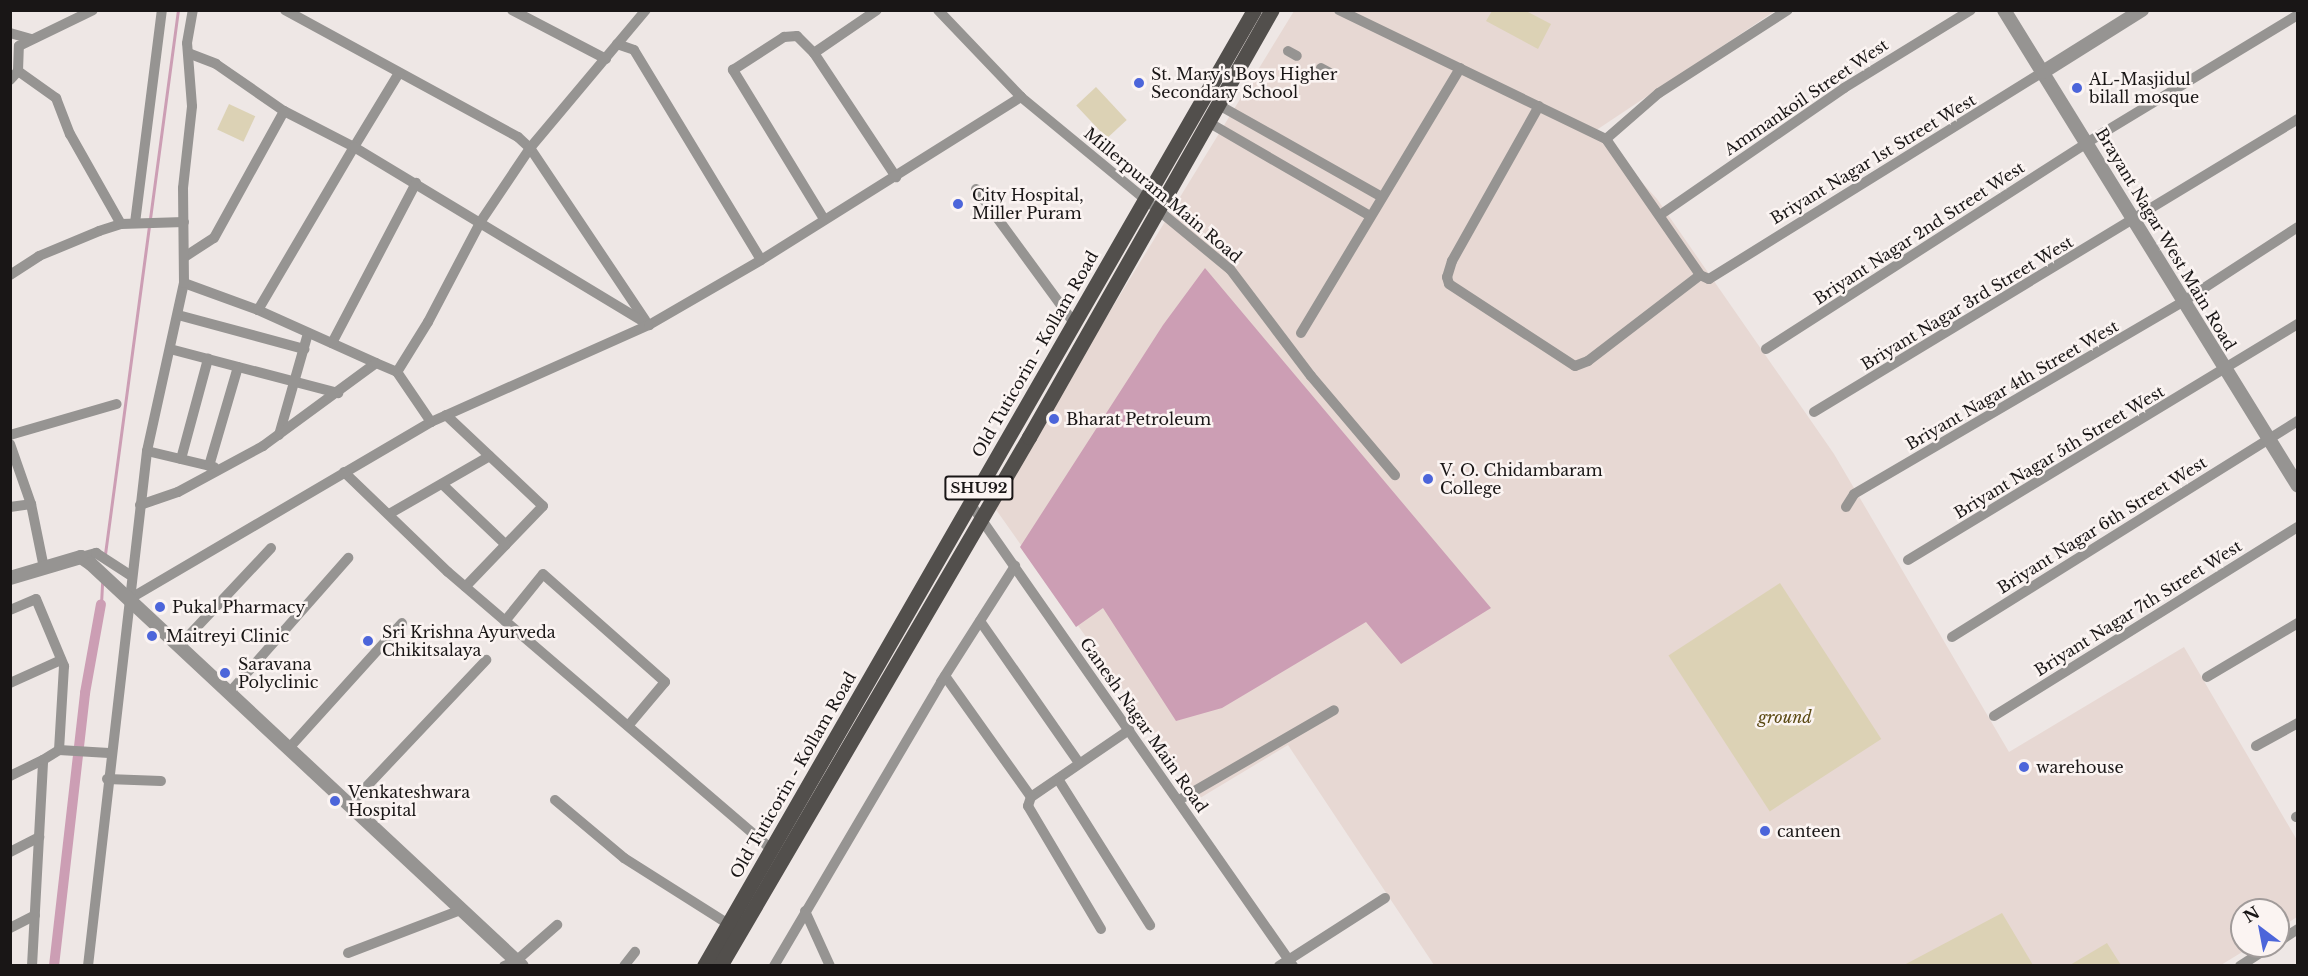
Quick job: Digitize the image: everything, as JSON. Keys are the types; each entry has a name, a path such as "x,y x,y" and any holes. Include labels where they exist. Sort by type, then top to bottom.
{"main road":[{"name":"Old Tuticorin - Kollam Road","path":"704,966 734,927 771,849 1254,10"},
{"path":"720,966 734,927 982,516 1272,10"}],"street":[{"path":"10,81 18,71 19,46 93,10"},
{"path":"140,222 162,10"},
{"path":"88,966 109,753 131,598 130,575 147,451 184,283 186,256 183,188 192,106 188,54 193,10"},
{"path":"285,10 518,137 530,148 649,325"},
{"path":"512,10 606,59"},
{"path":"397,372 428,322 481,221 530,148 646,10"},
{"path":"814,54 877,10"},
{"name":"Millerpuram Main Road","path":"938,10 1021,97 1146,199 1157,212 1230,269 1311,376 1395,475"},
{"path":"1340,10 1539,106 1606,139 1700,275 1588,361 1575,366 1449,284 1447,277 1452,261 1539,106"},
{"path":"1606,139 1659,93 1788,10"},
{"name":"Ammankoil Street West","path":"1660,215 1844,88 1971,10"},
{"name":"Brayant Nagar West Main Road","path":"2004,10 2088,142 2298,486"},
{"path":"2043,72 2142,10"},
{"name":"Briyant Nagar 2nd Street West","path":"1766,349 2088,142 2298,15"},
{"path":"10,33 31,39"},
{"path":"824,219 733,70 784,37 797,36 814,54 896,177"},
{"path":"617,44 634,50 761,260"},
{"path":"188,54 216,64 285,111 370,155 649,325"},
{"path":"1301,333 1460,68"},
{"path":"18,71 56,98 70,134 122,224"},
{"name":"Briyant Nagar 1st Street West","path":"1700,275 1709,279 2043,72"},
{"path":"258,310 399,73"},
{"path":"131,598 431,422 649,325 761,260 1021,97"},
{"path":"1217,104 1382,197"},
{"path":"186,256 214,238 285,111"},
{"name":"Briyant Nagar 3rd Street West","path":"1814,412 2135,220 2298,119"},
{"path":"1208,122 1370,216"},
{"path":"332,343 416,183"},
{"path":"976,189 1074,323"},
{"path":"10,275 39,256 122,224 184,222"},
{"name":"Briyant Nagar 4th Street West","path":"1846,507 1854,494 2184,301 2298,227"},
{"path":"184,283 258,310 397,372 431,422"},
{"path":"178,315 304,349"},
{"name":"Briyant Nagar 5th Street West","path":"1908,560 2298,324"},
{"path":"279,435 308,333"},
{"path":"170,349 338,393"},
{"path":"182,459 208,359"},
{"path":"140,505 178,492 279,435 376,363"},
{"path":"208,466 238,367"},
{"path":"10,435 117,404"},
{"path":"446,415 543,506 465,587"},
{"name":"Briyant Nagar 6th Street West","path":"1952,638 2298,421"},
{"path":"10,444 31,504 44,568"},
{"path":"147,451 221,469"},
{"path":"389,514 490,456"},
{"path":"344,472 465,587 771,849"},
{"path":"442,484 506,544"},
{"name":"Ganesh Nagar Main Road","path":"970,503 982,516 1291,962"},
{"path":"10,507 31,504"},
{"name":"Briyant Nagar 7th Street West","path":"1994,716 2298,527"},
{"path":"180,645 271,548"},
{"path":"10,578 90,558 118,567 130,575"},
{"path":"90,558 117,586 463,909 514,964 557,924"},
{"path":"230,692 348,558"},
{"path":"774,966 945,676 1015,566"},
{"path":"505,621 543,574 665,682 628,726"},
{"path":"10,610 36,599 61,660 65,681 59,750"},
{"path":"980,621 1080,763"},
{"path":"290,747 402,623"},
{"path":"2207,677 2298,623"},
{"path":"10,683 61,660"},
{"path":"351,803 486,660"},
{"path":"945,676 1031,796"},
{"path":"1179,800 1334,711"},
{"path":"2256,746 2298,723"},
{"path":"1101,929 1028,807 1031,796 1129,730"},
{"path":"10,776 59,750 109,753"},
{"path":"32,966 43,760"},
{"path":"107,779 161,781"},
{"path":"1058,779 1150,926"},
{"path":"555,800 624,858 734,927"},
{"path":"10,852 39,837"},
{"path":"1279,966 1291,962 1385,898"},
{"path":"348,953 463,909"},
{"path":"805,910 830,966"},
{"path":"10,928 35,915"},
{"path":"624,966 635,952"}],"shaded area":[{"name":"V. O. Chidambaram College","path":"1294,11 1775,11 1595,131 1657,199 1834,454 2009,752 2184,647 2297,840 2297,917 2290,921 2290,898 2230,898 2230,958 2232,958 2221,965 1434,965 1288,745 1200,798 992,504"},
{"path":"1205,268 1491,608 1401,664 1366,622 1222,708 1176,721 1103,608 1076,627 1020,547 1163,325"}],"green space":[{"path":"1492,11 1526,11 1551,24 1538,49 1486,21"},
{"path":"1096,87 1127,120 1107,138 1076,105"},
{"path":"229,104 255,116 243,142 217,129"},
{"name":"ground","path":"1780,583 1881,739 1770,811 1668,655"},
{"path":"2002,913 2033,965 1904,965"},
{"path":"2107,943 2121,965 2070,965"}],"waterway":[{"path":"105,554 178,10"},
{"path":"101,604 102,582"},
{"path":"54,966 85,693 101,604"}],"place":[{"name":"St. Mary's Boys Higher Secondary School","path":"1139,83"},
{"name":"AL-Masjidul bilall mosque","path":"2077,88"},
{"name":"City Hospital, Miller Puram","path":"958,204"},
{"name":"Bharat Petroleum","path":"1054,419"},
{"name":"V. O. Chidambaram College","path":"1428,479"},
{"name":"Pukal Pharmacy","path":"160,607"},
{"name":"Maitreyi Clinic","path":"152,636"},
{"name":"Sri Krishna Ayurveda Chikitsalaya","path":"368,641"},
{"name":"Saravana Polyclinic","path":"225,673"},
{"name":"warehouse","path":"2024,767"},
{"name":"Venkateshwara Hospital","path":"335,801"},
{"name":"canteen","path":"1765,831"}]}
